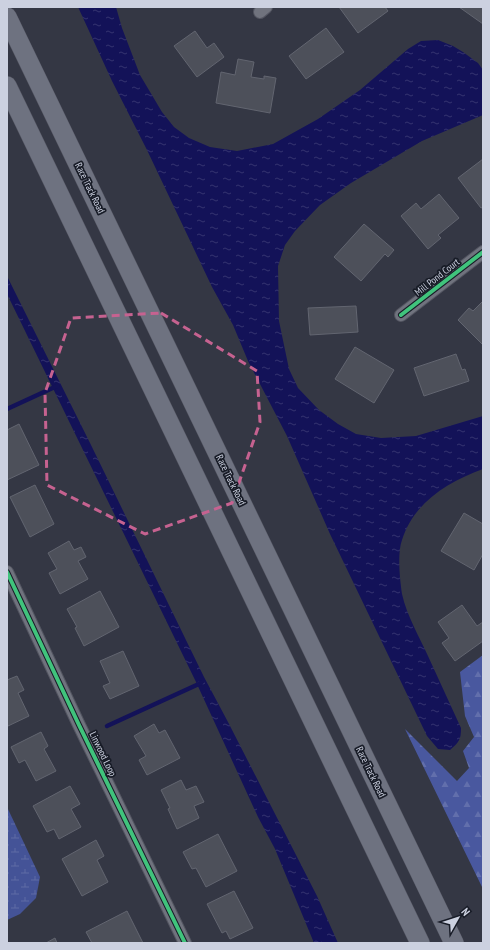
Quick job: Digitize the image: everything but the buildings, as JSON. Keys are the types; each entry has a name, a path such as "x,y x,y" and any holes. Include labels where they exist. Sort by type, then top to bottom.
{"main road":[{"name":"Race Track Road","path":"7,17 454,943"},
{"path":"7,86 420,943"}],"street":[{"name":"Mill Pond Court","path":"402,315 483,252"},
{"name":"Linwood Loop","path":"7,572 185,943"}],"highlighted area":[{"path":"161,313 257,371 260,422 232,503 145,534 47,485 45,393 71,318"}],"green space":[{"path":"483,655 483,889 405,729 457,781 469,768 463,751 474,737 465,716 460,672"},
{"path":"7,807 40,877 36,898 20,914 7,920"}],"water":[{"path":"78,7 116,7 122,28 140,75 162,112 174,127 189,138 210,147 237,151 273,144 318,119 360,90 408,49 421,41 438,40 453,46 478,63 483,70 483,115 422,141 351,183 320,205 295,231 285,245 278,266 279,321 289,369 298,388 319,410 338,424 356,434 381,438 416,436 483,416 483,469 445,487 424,504 407,527 400,546 399,567 401,588 407,610 461,728 459,740 450,750 438,749 427,736 330,534 287,436 248,361 233,325 212,287 147,150 112,81"},
{"path":"7,276 204,677 317,896 338,943 314,943 275,849 258,817 196,682 7,294"}],"waterway":[{"path":"7,409 57,386"},
{"path":"107,726 201,683"}],"cycle path":[{"path":"401,315 483,252"},
{"path":"7,572 79,725 185,943"}]}
